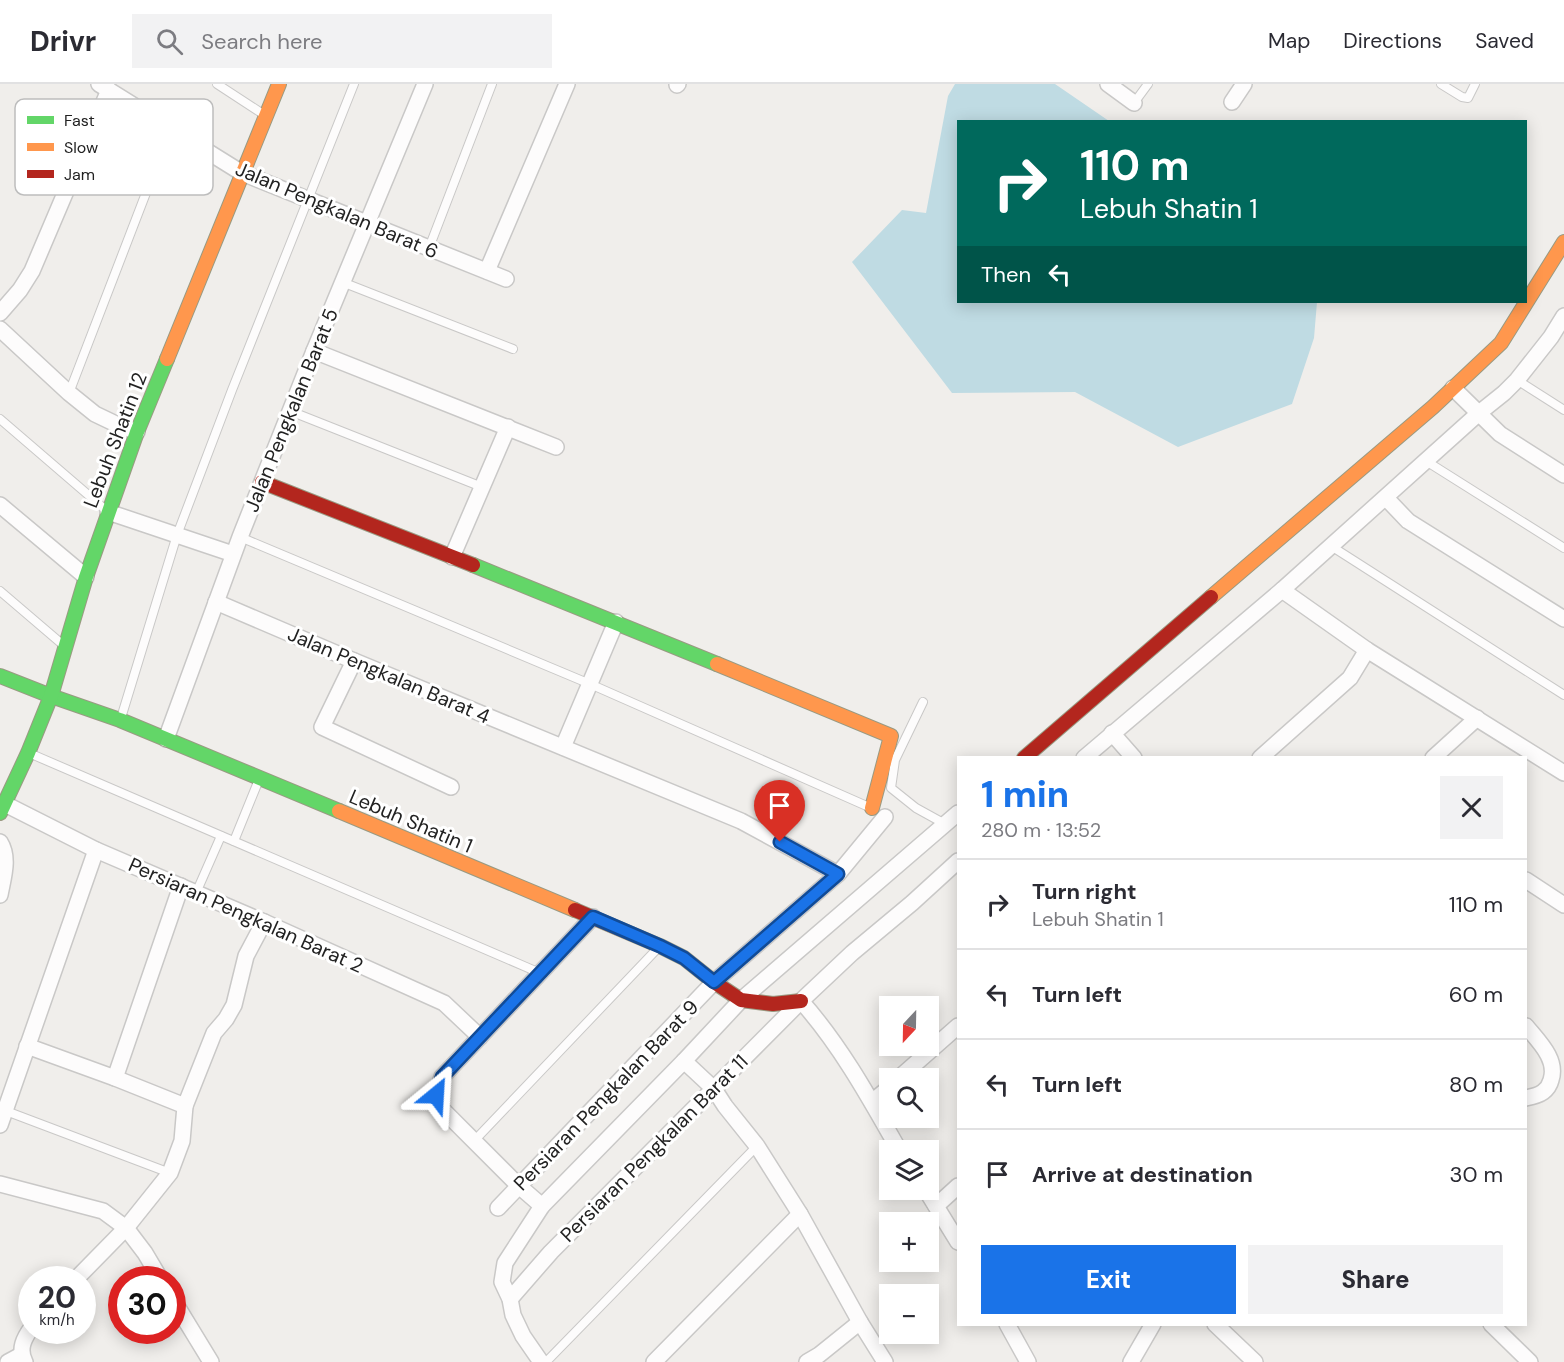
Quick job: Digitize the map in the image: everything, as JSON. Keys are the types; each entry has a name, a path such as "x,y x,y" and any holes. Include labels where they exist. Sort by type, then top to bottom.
{"street":[{"name":"Lebuh Shatin 12","path":"2,809 51,696 86,577 137,432 279,84"},
{"name":"Jalan Pengkalan Barat 5","path":"166,739 233,554 342,282 425,84"},
{"path":"487,271 567,84"},
{"path":"1108,84 1134,104"},
{"path":"1232,102 1244,84"},
{"name":"Jalan Pengkalan Barat 6","path":"104,87 124,99"},
{"name":"Jalan Pengkalan Barat 6","path":"213,155 242,173 506,279"},
{"path":"0,313 20,290 32,271 62,195"},
{"path":"1527,301 1564,242"},
{"path":"1026,756 1453,388 1501,343 1526,303"},
{"path":"1086,756 1282,590 1504,393 1558,341 1564,316"},
{"path":"0,329 95,414 137,432"},
{"path":"314,351 555,447"},
{"path":"1453,388 1500,434 1564,475"},
{"path":"452,557 508,428"},
{"path":"262,482 616,622 891,736 879,813"},
{"path":"1386,498 1408,521 1564,619"},
{"path":"0,505 86,577"},
{"path":"108,512 233,554"},
{"path":"1282,590 1367,650 1564,772"},
{"name":"Jalan Pengkalan Barat 4","path":"216,602 652,786 741,821 838,874"},
{"path":"563,747 616,622"},
{"path":"1262,756 1350,678 1367,650"},
{"path":"354,661 322,727 451,787"},
{"name":"Lebuh Shatin 1","path":"0,676 120,720 660,946 684,958 741,1000 773,1004 801,1001"},
{"path":"1435,756 1477,717"},
{"path":"1112,733 1132,756"},
{"name":"Persiaran Pengkalan Barat 2","path":"2,809 264,922 444,1003 480,1037"},
{"name":"Persiaran Pengkalan Barat 9","path":"498,1208 714,982 838,874 879,813"},
{"path":"541,1362 523,1336 502,1282 505,1263 542,1206 741,1000 957,814"},
{"path":"0,842 5,851 6,864 0,895"},
{"path":"3,1118 96,850"},
{"name":"Persiaran Pengkalan Barat 11","path":"510,1299 559,1243 801,1001 852,953 957,862"},
{"path":"1527,881 1564,904"},
{"path":"116,1078 181,886"},
{"path":"542,1206 441,1108 436,1095 442,1077 593,917"},
{"path":"88,1266 126,1227 170,1173 182,1141 185,1106 214,1033 234,1005 246,956 264,922"},
{"path":"801,1001 820,1022 872,1102 893,1140"},
{"path":"910,1068 957,1027"},
{"path":"1527,1027 1546,1051 1558,1077 1543,1092 1527,1098"},
{"path":"27,1046 185,1106"},
{"path":"684,1061 714,1089 724,1106 758,1146 885,1362"},
{"path":"872,1102 879,1096"},
{"path":"0,1184 104,1211 126,1227 153,1266"},
{"path":"936,1206 957,1187"},
{"path":"932,1200 957,1240"},
{"path":"654,1362 800,1214"},
{"path":"186,1321 211,1362"},
{"path":"807,1362 860,1322"},
{"path":"1008,1326 1028,1362"},
{"path":"1131,1362 1152,1326"},
{"path":"1217,1326 1255,1362"},
{"path":"1493,1326 1530,1362"},
{"path":"18,1360 22,1344"}],"lane":[{"path":"217,84 266,115"},
{"path":"120,720 177,535 354,84"},
{"path":"429,248 492,84"},
{"path":"1134,104 1148,84"},
{"path":"1441,84 1462,97 1468,98 1475,84"},
{"path":"69,393 145,195"},
{"path":"342,282 513,349"},
{"path":"1517,380 1564,410"},
{"path":"290,411 482,487"},
{"path":"0,419 108,512"},
{"path":"1426,461 1564,548"},
{"path":"240,537 590,684 879,813"},
{"path":"1331,546 1564,695"},
{"path":"0,591 66,646"},
{"path":"923,702 895,760 891,788 916,808 945,825"},
{"path":"28,753 540,973"},
{"path":"234,841 260,778"},
{"path":"196,893 221,836"},
{"path":"474,1142 660,946"},
{"path":"3,1118 170,1173"},
{"path":"546,1362 758,1146"}],"water":[{"path":"955,84 1055,84 1108,120 957,120 957,303 1317,303 1314,338 1292,404 1178,447 1075,392 952,393 852,262 902,210 926,213 948,96"}],"traffic: fast":[{"path":"0,813 51,696 86,577 137,432 167,359"},
{"path":"473,565 717,664"},
{"path":"0,676 120,720 339,811"}],"traffic: slow":[{"path":"167,359 279,84"},
{"path":"1527,301 1564,242"},
{"path":"1211,597 1433,407 1501,343 1526,303"},
{"path":"717,664 891,736 872,808"},
{"path":"339,811 575,910"}],"traffic: jam":[{"path":"262,482 473,565"},
{"path":"1026,756 1211,597"},
{"path":"575,910 684,958 741,1000 773,1004 801,1001"}],"route":[{"path":"436,1095 442,1077 593,917 684,958 714,982 838,874 780,842"}]}
